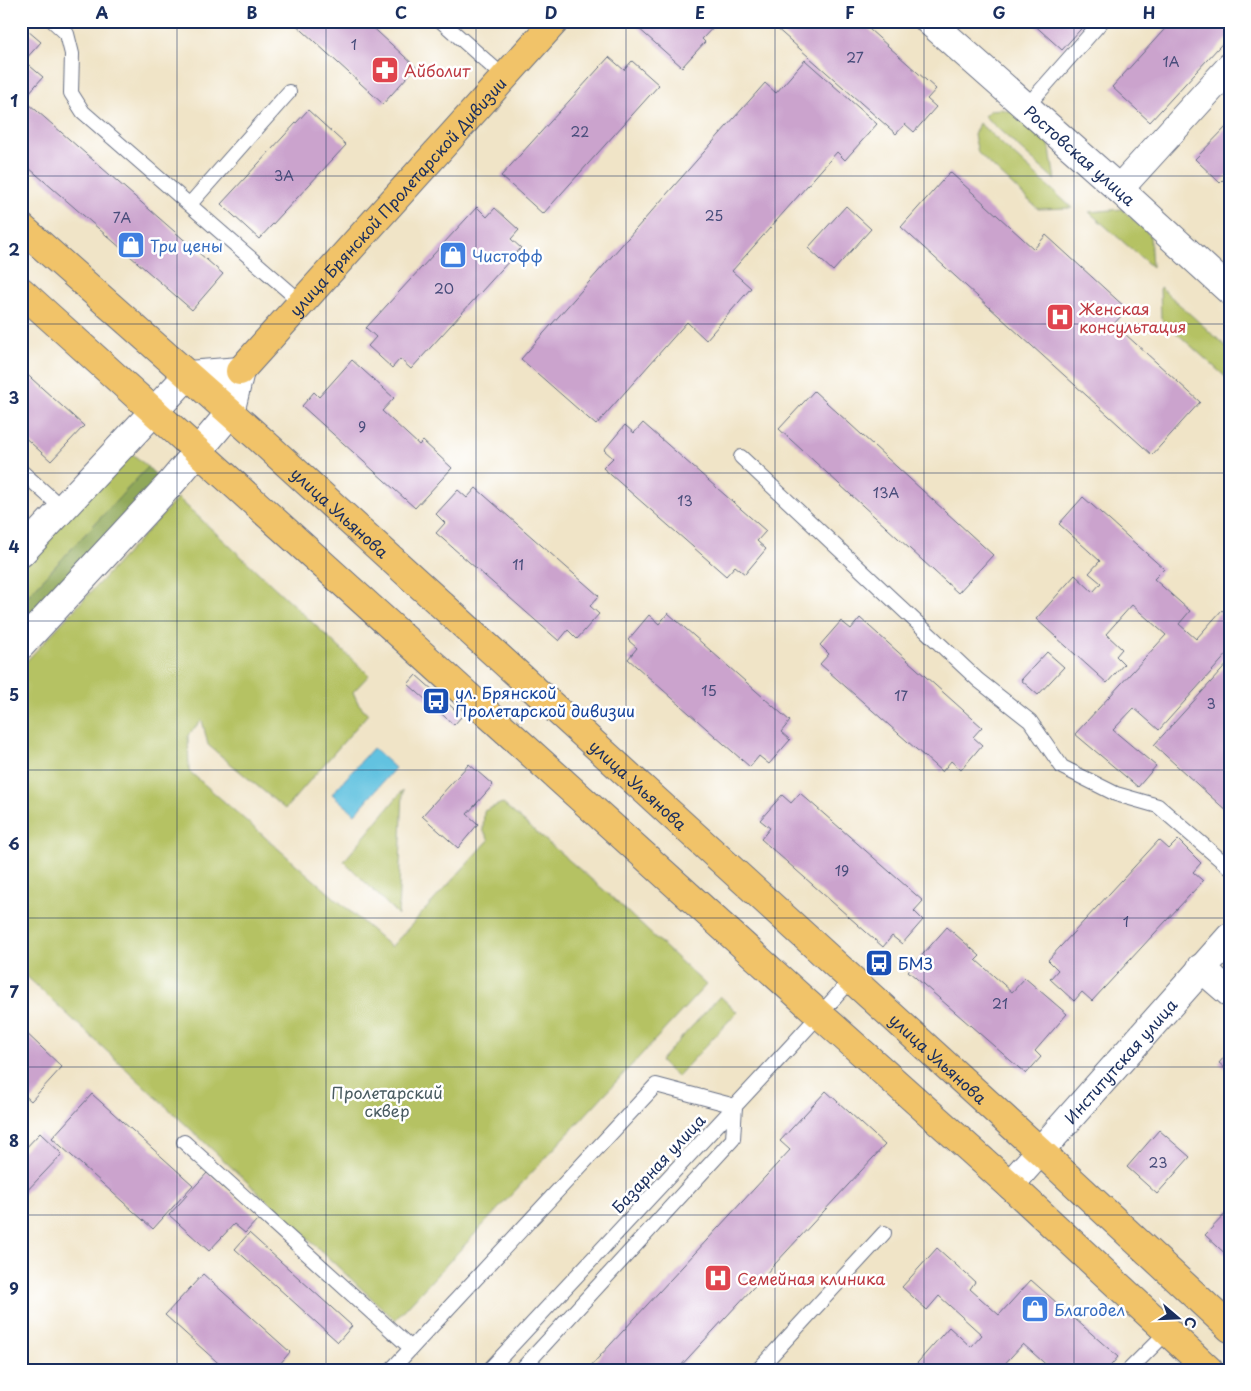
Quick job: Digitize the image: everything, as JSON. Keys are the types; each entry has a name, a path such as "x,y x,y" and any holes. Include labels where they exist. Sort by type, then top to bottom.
{"main road":[{"name":"улица Брянской Пролетарской Дивизии","path":"240,371 555,21"},
{"name":"улица Ульянова","path":"21,226 230,413 852,979 1230,1328"},
{"path":"21,291 1010,1185 1209,1370"}],"street":[{"name":"Ростовская улица","path":"929,21 1119,189 1230,291"},
{"path":"1119,189 1230,66"},
{"path":"21,553 188,375 240,371"},
{"name":"улица Брянской Пролетарской Дивизии","path":"21,645 198,451 230,413 240,371"},
{"name":"Институтская улица","path":"1010,1185 1230,937"},
{"path":"1202,968 1230,992"}],"lane":[{"path":"53,21 67,34 72,54 71,93 83,112 302,302"},
{"path":"441,21 504,77"},
{"path":"1026,107 1102,21"},
{"path":"190,204 289,92"},
{"path":"741,457 978,680 1030,721 1062,767 1116,794 1158,806 1230,868"},
{"path":"21,471 62,508"},
{"name":"Базарная улица","path":"489,1370 852,979"},
{"path":"391,1370 656,1085 735,1106 733,1139 521,1370"},
{"path":"184,1142 411,1348"},
{"path":"758,1370 884,1233"},
{"path":"1129,1370 1167,1332"}],"green space":[{"path":"1001,109 1012,112 1049,143 1055,180 984,116 991,110"},
{"path":"979,123 1072,208 1038,209 978,153 974,135"},
{"path":"1122,209 1150,235 1152,267 1089,212"},
{"path":"1160,287 1230,350 1230,381 1161,319"},
{"path":"129,451 148,467 21,603 21,567"},
{"path":"148,467 163,482 21,634 21,603"},
{"name":"Пролетарский сквер","path":"178,498 369,675 353,692 358,703 368,714 285,809 208,745 202,720 188,735 189,771 391,947 489,840 483,830 484,811 502,803 605,891 706,985 395,1320 21,971 21,667"},
{"path":"403,790 398,915 344,861"},
{"path":"720,996 737,1012 677,1077 660,1061"}],"water":[{"path":"373,748 395,768 355,814 332,794"}],"building":[{"path":"292,21 366,21 416,67 383,104"},
{"path":"642,21 719,21 702,39 705,42 682,67 637,27"},
{"path":"778,21 860,21 936,89 927,99 936,107 914,132 905,124 896,134 774,26"},
{"path":"1030,21 1088,21 1062,50"},
{"path":"1172,21 1230,21 1230,35 1150,122 1112,87"},
{"path":"21,25 41,42 24,61 43,77 21,102"},
{"path":"609,57 624,70 632,61 659,85 543,214 501,176"},
{"path":"805,60 877,124 845,160 837,152 732,271 751,288 706,340 687,322 596,425 521,359 765,83 776,93"},
{"path":"29,104 223,274 192,310 21,161 21,114"},
{"path":"308,110 346,145 259,239 221,204"},
{"path":"1230,123 1230,173 1220,183 1195,159"},
{"name":"Женская консультация","path":"950,172 1034,249 1046,235 1127,309 1114,324 1200,402 1152,455 901,227"},
{"path":"846,206 871,229 833,271 808,248"},
{"path":"477,207 487,217 495,208 519,230 511,239 521,248 411,369 400,359 392,368 368,346 376,337 366,328"},
{"path":"352,360 394,398 382,411 419,445 423,441 452,468 415,508 302,406 314,392 319,397"},
{"path":"21,369 84,426 51,461 21,434"},
{"path":"814,391 993,555 958,593 779,429"},
{"path":"643,423 766,531 757,541 766,549 745,574 735,566 726,576 603,468 613,458 604,450 625,425 634,433"},
{"path":"476,488 599,596 590,606 599,614 577,639 568,630 559,641 436,533 445,523 436,514 458,490 467,498"},
{"path":"1083,497 1164,569 1154,579 1190,611 1179,624 1196,639 1222,610 1230,617 1230,651 1159,730 1134,708 1113,730 1156,766 1138,787 1075,734 1166,635 1132,605 1106,634 1122,649 1116,656 1124,664 1107,683 1036,619 1075,575 1093,592 1101,583 1089,573 1100,561 1059,524"},
{"path":"668,613 790,721 781,732 790,740 769,764 759,756 750,767 628,659 637,648 628,640 649,615 659,624"},
{"path":"860,618 982,727 973,737 982,745 961,770 951,761 942,772 820,664 829,654 820,645 841,621 851,629"},
{"path":"1047,652 1064,667 1038,695 1021,680"},
{"path":"1230,661 1230,814 1154,745"},
{"path":"416,675 462,716 454,725 408,684"},
{"path":"469,764 493,785 467,814 478,824 458,848 422,816"},
{"path":"800,793 923,901 914,911 923,920 902,944 892,936 883,947 761,839 770,828 760,820 782,795 791,803"},
{"path":"1159,840 1169,849 1178,840 1201,863 1193,872 1203,881 1092,1001 1082,992 1074,1001 1050,979 1058,970 1048,960"},
{"path":"947,927 980,956 976,960 1012,992 1025,978 1067,1014 1035,1051 1041,1057 1026,1074 908,971"},
{"path":"21,1028 62,1067 31,1101 21,1092"},
{"path":"1230,1050 1230,1072 1219,1063"},
{"path":"826,1091 885,1145 677,1370 587,1370 790,1150 780,1141"},
{"path":"92,1094 193,1185 153,1229 52,1138"},
{"path":"1159,1130 1190,1157 1157,1194 1127,1167"},
{"path":"40,1133 62,1154 21,1197 21,1153"},
{"path":"207,1173 258,1219 245,1233 234,1224 209,1251 169,1215"},
{"path":"1230,1209 1230,1258 1205,1235"},
{"path":"249,1233 352,1326 338,1342 235,1249"},
{"path":"937,1248 975,1282 970,1289 999,1315 1031,1280 1118,1357 1107,1370 1052,1370 1023,1344 999,1370 996,1370 991,1365 986,1370 911,1370 949,1327 971,1347 982,1335 939,1296 927,1310 902,1287"},
{"path":"203,1274 290,1352 275,1370 226,1370 165,1315"}],"place":[{"name":"Айболит","path":"385,70"},
{"name":"Три цены","path":"131,245"},
{"name":"Чистофф","path":"453,255"},
{"name":"Женская консультация","path":"1060,317"},
{"name":"ул. Брянской Пролетарской дивизии","path":"436,701"},
{"name":"БМЗ","path":"879,963"},
{"name":"Семейная клиника","path":"718,1278"},
{"name":"Благодел","path":"1035,1309"}]}
